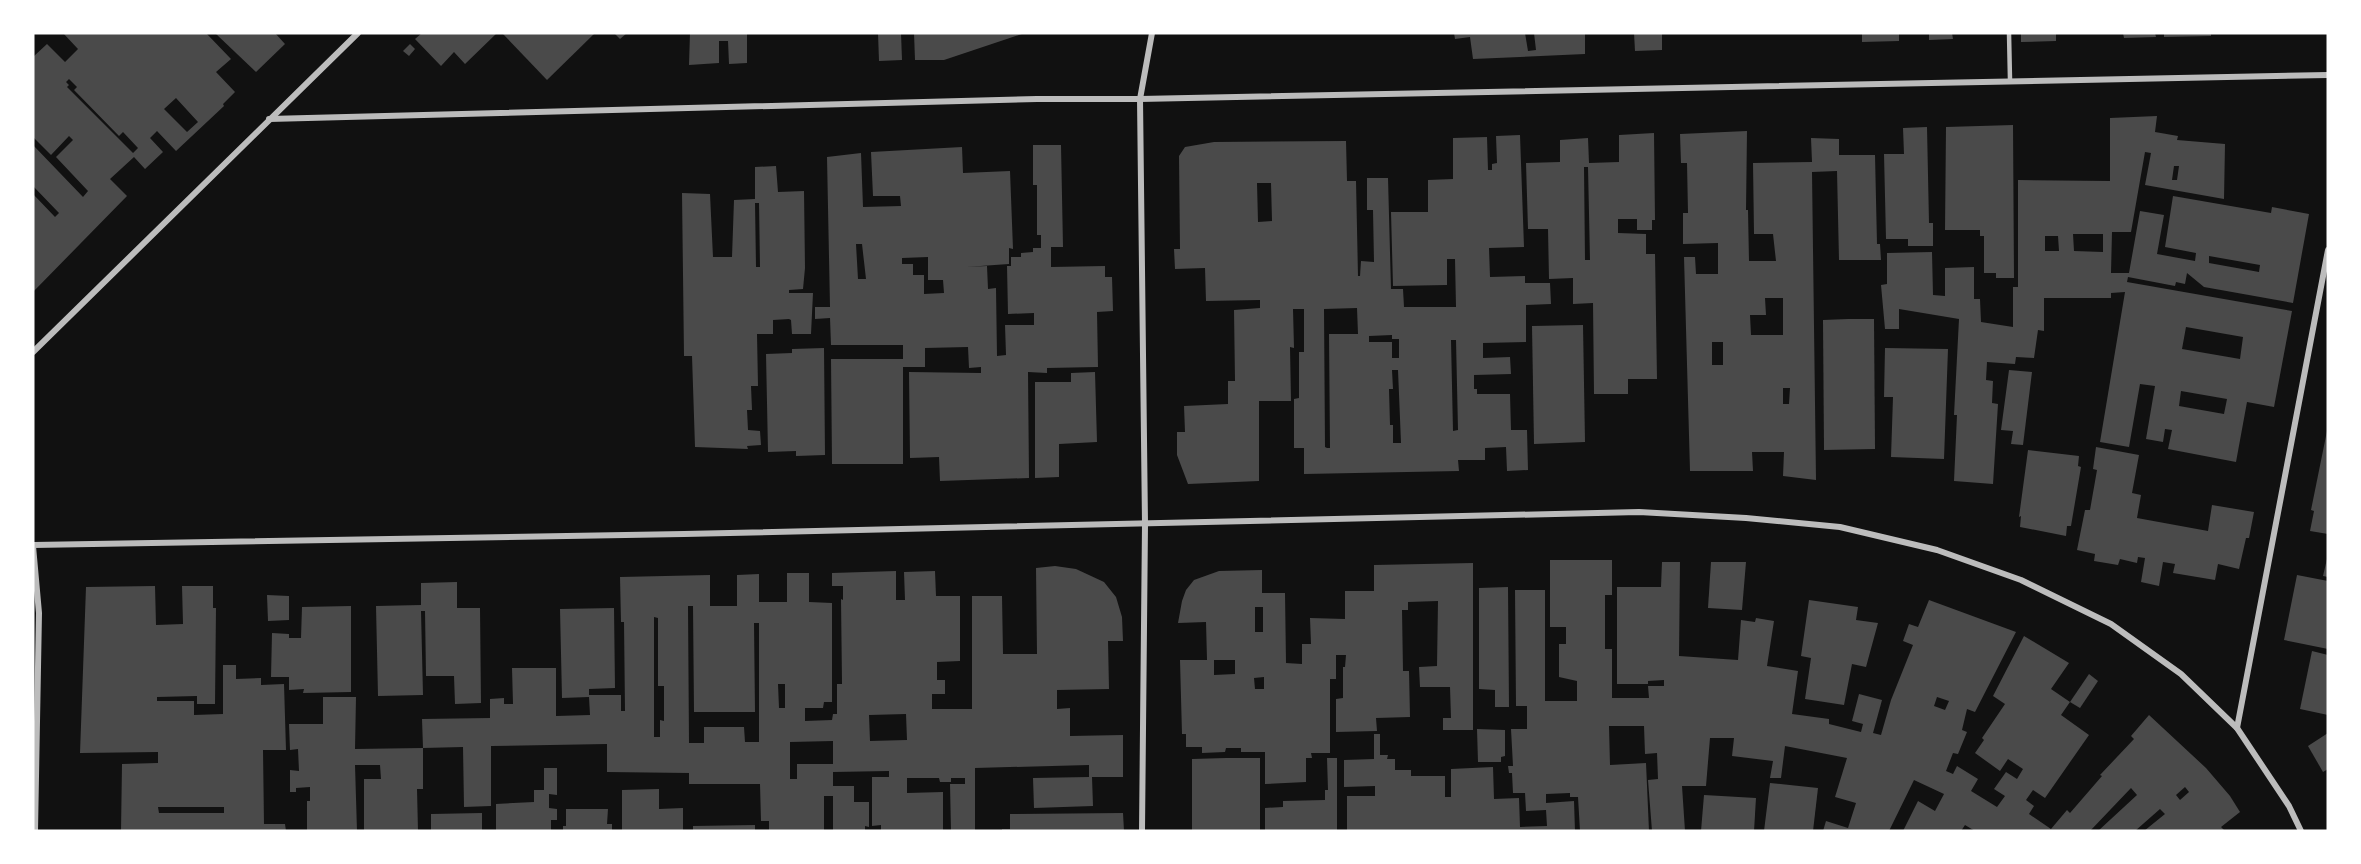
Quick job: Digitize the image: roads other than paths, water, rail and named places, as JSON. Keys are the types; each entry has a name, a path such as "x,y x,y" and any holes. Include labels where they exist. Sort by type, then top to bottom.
{"street":[{"path":"33,352 358,33"},
{"path":"1142,831 1145,524 1140,99 1152,33"},
{"path":"268,119 1037,99 1140,99 2328,75"},
{"path":"2237,728 2328,250"},
{"path":"35,831 39,613 33,546 1639,512 1746,518 1840,527 1937,550 2021,580 2111,624 2181,674 2237,728 2289,806 2301,831"}],"lane":[{"path":"2009,33 2010,80"}]}
